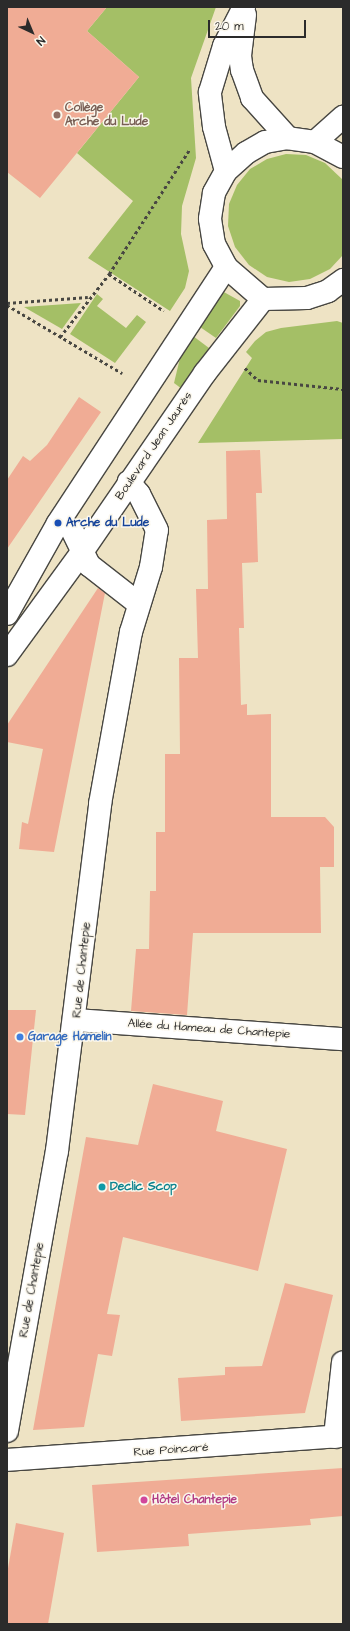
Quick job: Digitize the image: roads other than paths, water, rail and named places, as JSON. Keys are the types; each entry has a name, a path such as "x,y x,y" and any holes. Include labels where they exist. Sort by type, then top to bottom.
{"street":[{"path":"226,171 214,127 210,92 214,72 246,7"},
{"path":"246,7 240,56 242,70 252,98 288,138"},
{"path":"315,142 343,116"},
{"path":"343,157 315,142 288,138 265,142 246,153 226,171 214,193 210,219 214,244 226,267 263,299 307,298 343,280"},
{"path":"7,614 68,523 226,267"},
{"name":"Boulevard Jean Jaurès","path":"7,655 82,552 129,482 223,349 263,299"},
{"name":"Rue de Chantepie","path":"7,1431 57,1151 76,1020 100,804 139,604 151,567 157,530 139,494 129,482"},
{"path":"68,523 89,565 139,604"},
{"name":"Allée du Hameau de Chantepie","path":"76,1020 343,1039"},
{"name":"Rue Poincaré","path":"7,1460 339,1437 343,1362"}],"place":[{"name":"Collège Arche du Lude","path":"57,115"},
{"name":"Arche du Lude","path":"58,523"},
{"name":"Garage Hamelin","path":"20,1037"},
{"name":"Declic Scop","path":"102,1187"},
{"name":"Hôtel Chantepie","path":"144,1500"}]}
